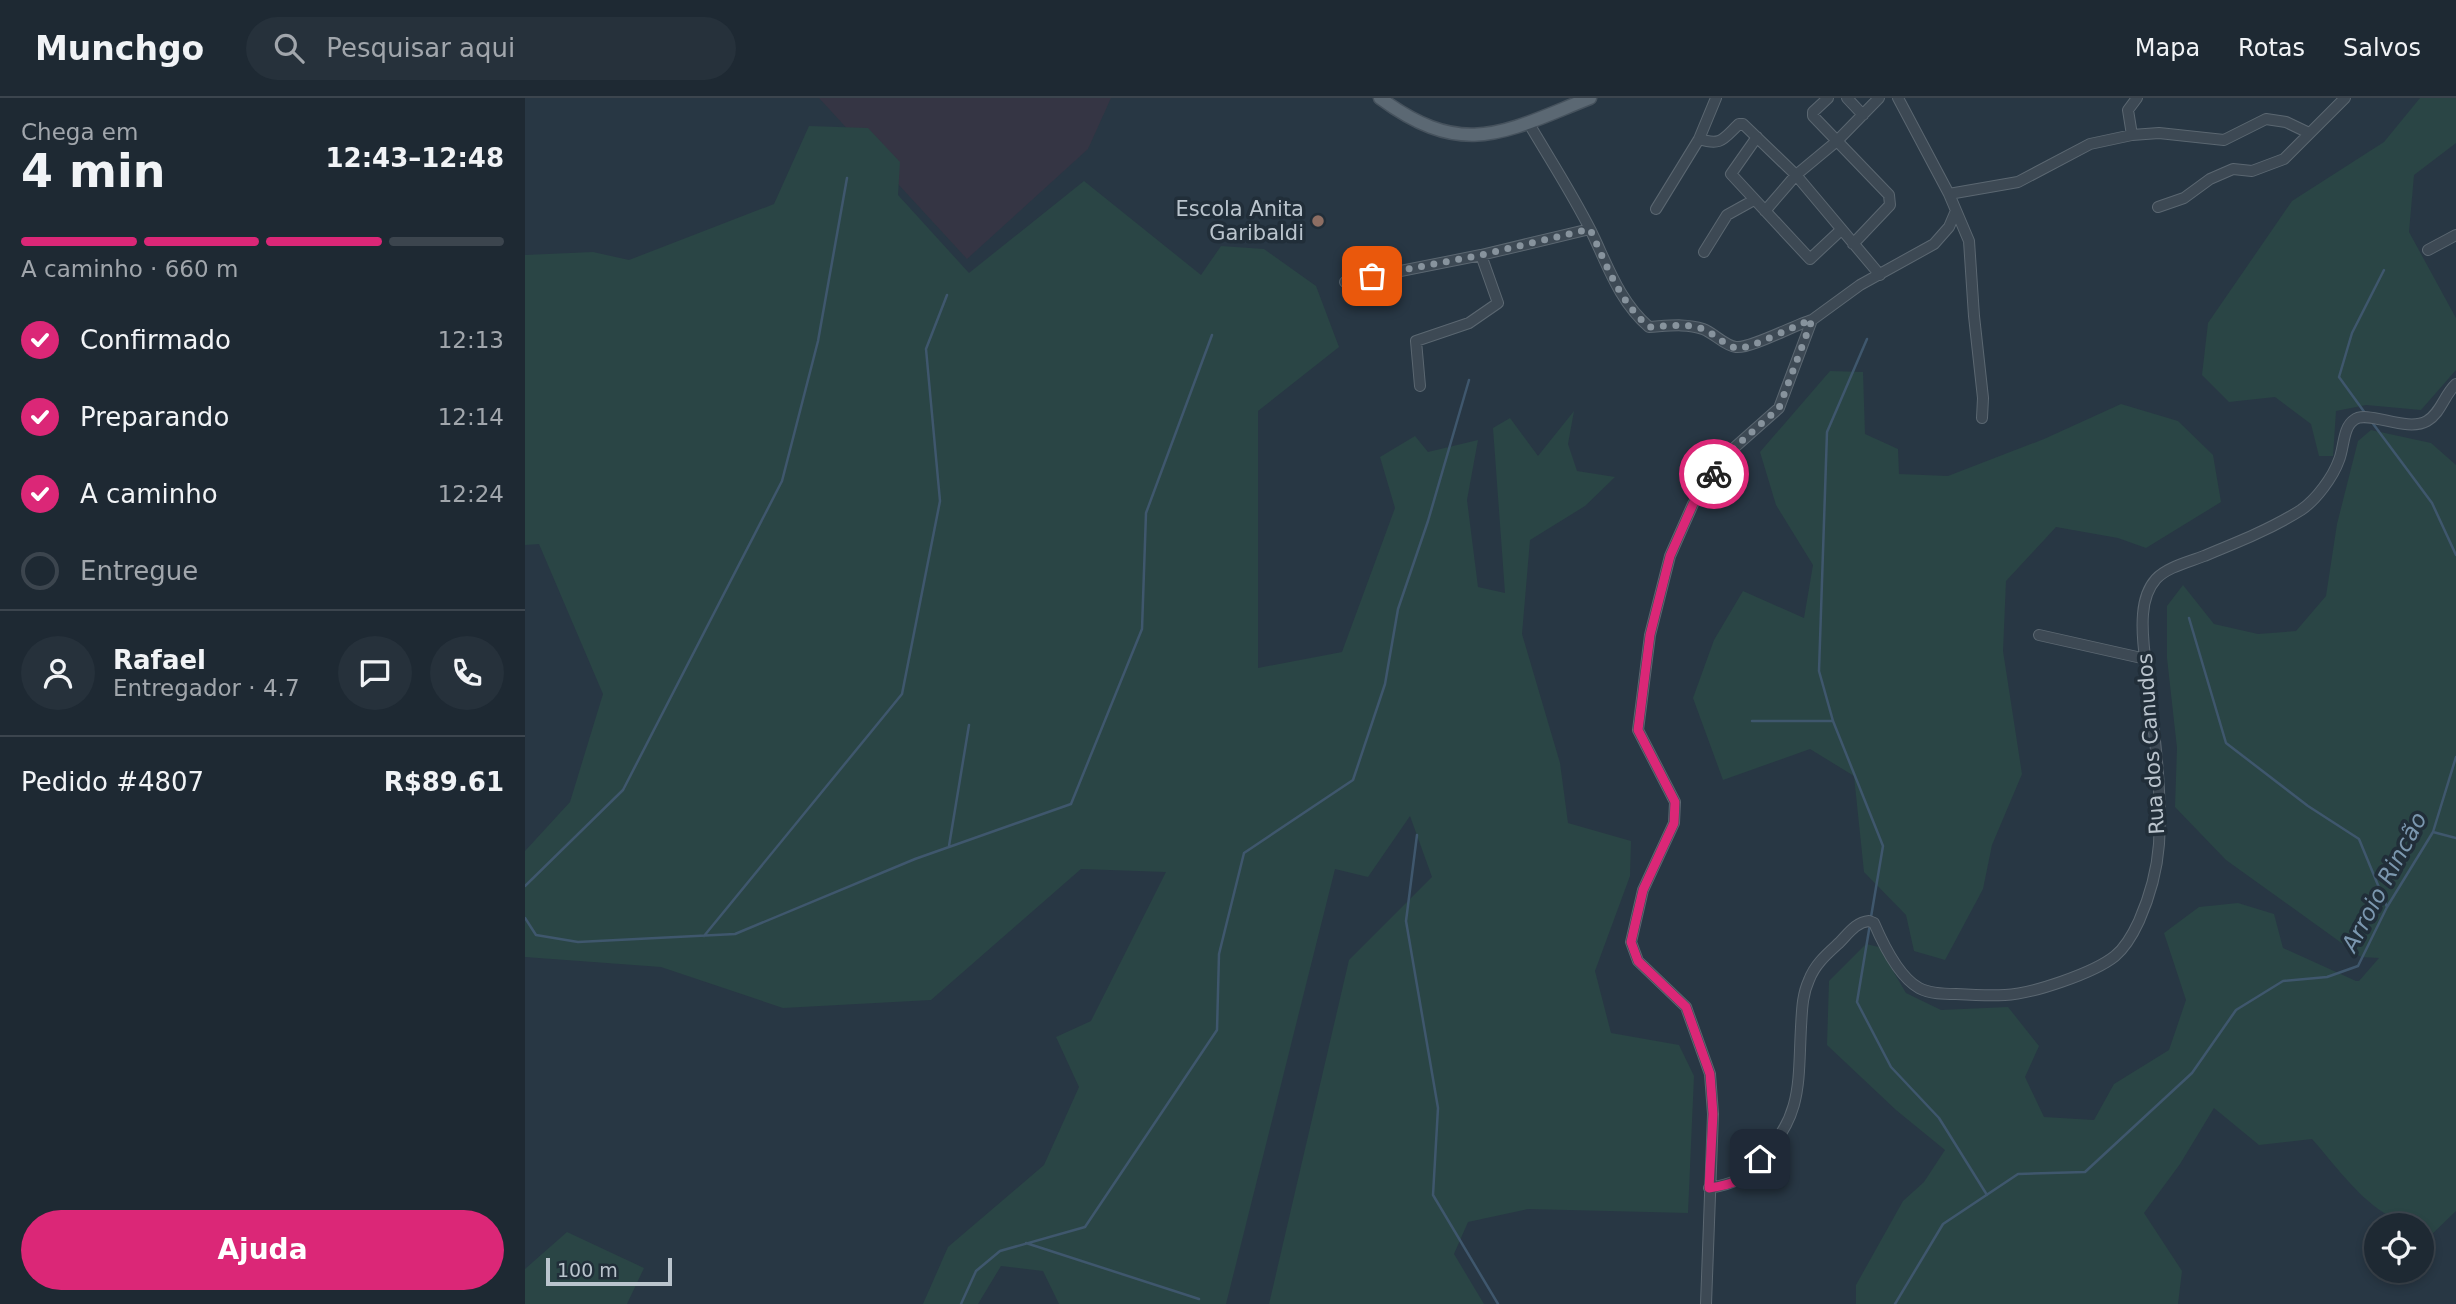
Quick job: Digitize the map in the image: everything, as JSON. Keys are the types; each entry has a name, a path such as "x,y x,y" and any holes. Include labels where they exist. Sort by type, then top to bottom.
{"main road":[{"path":"1380,98 1406,117 1431,128 1457,134 1495,134 1590,98"}],"street":[{"path":"1656,209 1699,139 1716,98"},
{"path":"1828,98 1813,114 1889,195 1891,201 1853,244"},
{"path":"1847,98 1863,115"},
{"path":"1765,211 1796,175 1837,141 1879,98"},
{"path":"1898,98 1969,241 1983,398 1982,418"},
{"path":"2133,135 2128,110 2137,98"},
{"path":"2158,207 2184,198 2210,179 2233,169 2252,171 2284,159 2344,98"},
{"path":"1948,194 2018,182 2090,144 2133,135 2159,133 2224,140 2266,119 2286,122 2309,133"},
{"path":"1528,122 1590,229 1618,290 1637,317 1649,327 1685,325 1703,329 1736,348 1751,345 1796,324 1812,320 1838,300 1934,244 1949,227 1955,213"},
{"path":"1699,139 1714,144 1720,142 1741,123 1796,175 1880,275"},
{"path":"1757,137 1731,174 1810,259 1841,230"},
{"path":"1704,252 1727,215 1755,200"},
{"path":"1345,282 1481,255 1590,229"},
{"path":"2428,250 2456,235"},
{"path":"1420,386 1416,341 1469,323 1498,303 1481,255"},
{"path":"1706,1304 1713,1114 1710,1074 1686,1007 1638,961 1631,942 1643,890 1674,823 1675,802 1638,730 1650,635 1670,556 1693,504 1726,455 1779,408 1812,320"},
{"name":"Rua dos Canudos","path":"1709,1188 1731,1185 1739,1180 1785,1130 1795,1104 1803,1001 1807,982 1815,966 1857,925 1869,921 1874,923 1888,954 1919,988 1945,994 2007,995 2047,986 2113,958 2125,947 2157,869 2159,841 2156,746 2143,616 2146,593 2157,578 2172,569 2246,539 2302,509 2321,491 2339,461 2348,428 2354,419 2362,417 2419,424 2429,420 2438,411 2447,392 2456,384"},
{"path":"2039,635 2146,659"}],"shaded area":[{"path":"819,98 1111,98 1088,149 967,259"}],"green space":[{"path":"2420,98 2456,98 2456,143 2414,175 2409,232 2456,318 2456,370 2421,410 2366,405 2336,411 2333,456 2319,456 2311,424 2275,397 2229,402 2202,375 2208,323 2292,201 2384,142"},
{"path":"809,126 868,128 900,162 898,195 969,273 1084,181 1201,275 1221,246 1264,249 1316,286 1339,347 1258,411 1258,668 1342,652 1395,508 1380,457 1415,436 1428,452 1478,440 1467,500 1478,587 1505,593 1493,428 1510,418 1538,456 1574,411 1568,444 1577,471 1615,477 1585,506 1530,540 1522,634 1560,763 1568,823 1631,841 1630,876 1595,971 1611,1033 1679,1045 1694,1076 1688,1213 1528,1209 1468,1222 1454,1254 1484,1304 1269,1304 1349,960 1432,877 1410,816 1368,877 1335,869 1226,1304 1059,1304 1043,1271 1001,1266 978,1304 923,1304 948,1247 1044,1165 1079,1087 1056,1037 1091,1021 1166,872 1081,869 931,1000 783,1008 661,967 525,957 525,851 570,802 603,694 539,544 525,545 525,255 593,252 629,260 774,204"},
{"path":"1830,371 1863,372 1865,434 1898,449 1899,474 1948,476 2044,439 2121,404 2178,421 2213,455 2221,502 2146,548 2118,538 2056,527 2006,581 2003,651 2022,774 1992,845 1983,889 1945,960 1914,951 1906,915 1864,872 1854,776 1810,749 1723,780 1693,698 1714,640 1743,591 1804,618 1813,565 1776,505 1760,452"},
{"path":"2371,430 2431,443 2456,465 2456,1211 2434,1232 2434,1213 2384,1213 2360,1194 2312,1139 2259,1145 2214,1108 2180,1164 2144,1213 2182,1271 2178,1304 1856,1304 1856,1285 1903,1201 1924,1182 1945,1150 1896,1110 1827,1045 1829,981 1866,944 1879,947 1906,993 1941,1010 2008,1007 2039,1046 2025,1077 2044,1117 2094,1120 2114,1084 2169,1050 2186,1000 2164,933 2199,907 2238,903 2274,914 2283,948 2356,981 2359,981 2379,958 2361,957 2226,860 2175,807 2177,748 2167,658 2167,606 2183,585 2214,624 2258,634 2296,631 2326,596 2337,524 2358,441"},
{"path":"567,1232 644,1268 627,1304 525,1304 525,1269"}],"waterway":[{"path":"525,886 623,790 782,481 818,341 847,178"},
{"name":"Arroio Rincão","path":"2365,413 2339,377 2352,333 2384,270"},
{"path":"704,936 902,694 940,501 926,349 947,295"},
{"path":"525,918 536,935 578,942 735,934 915,859 1071,804 1142,629 1146,513 1212,335"},
{"path":"1867,339 1827,432 1819,671 1833,721 1883,846 1871,917"},
{"path":"961,1304 976,1271 1000,1251 1085,1227 1217,1030 1219,954 1244,853 1353,780 1385,684 1398,609 1428,521 1469,380"},
{"name":"Arroio Rincão","path":"2371,421 2432,503 2456,555"},
{"path":"2189,618 2226,743 2308,806 2359,839 2387,907"},
{"path":"1752,721 1833,721"},
{"path":"949,846 969,725"},
{"name":"Arroio Rincão","path":"1895,1304 1943,1224 2018,1174 2085,1172 2192,1073 2236,1010 2283,981 2327,977 2358,966 2387,907 2433,832 2456,757"},
{"path":"2433,832 2456,838"},
{"path":"1417,835 1406,921 1438,1108 1433,1195 1498,1304"},
{"path":"1870,924 1857,1002 1891,1067 1939,1118 1987,1195"},
{"path":"1026,1243 1199,1299"}],"way so far":[{"path":"1372,276 1481,255 1590,229 1618,290 1637,317 1649,327 1685,325 1703,329 1736,348 1751,345 1796,324 1812,320 1779,408 1726,455 1714,474"}],"place":[{"name":"Escola Anita Garibaldi","path":"1318,221"}],"route":[{"path":"1714,474 1693,504 1670,556 1650,635 1638,730 1675,802 1674,823 1643,890 1631,942 1638,961 1686,1007 1710,1074 1713,1114 1709,1188 1731,1185 1760,1159"}]}
